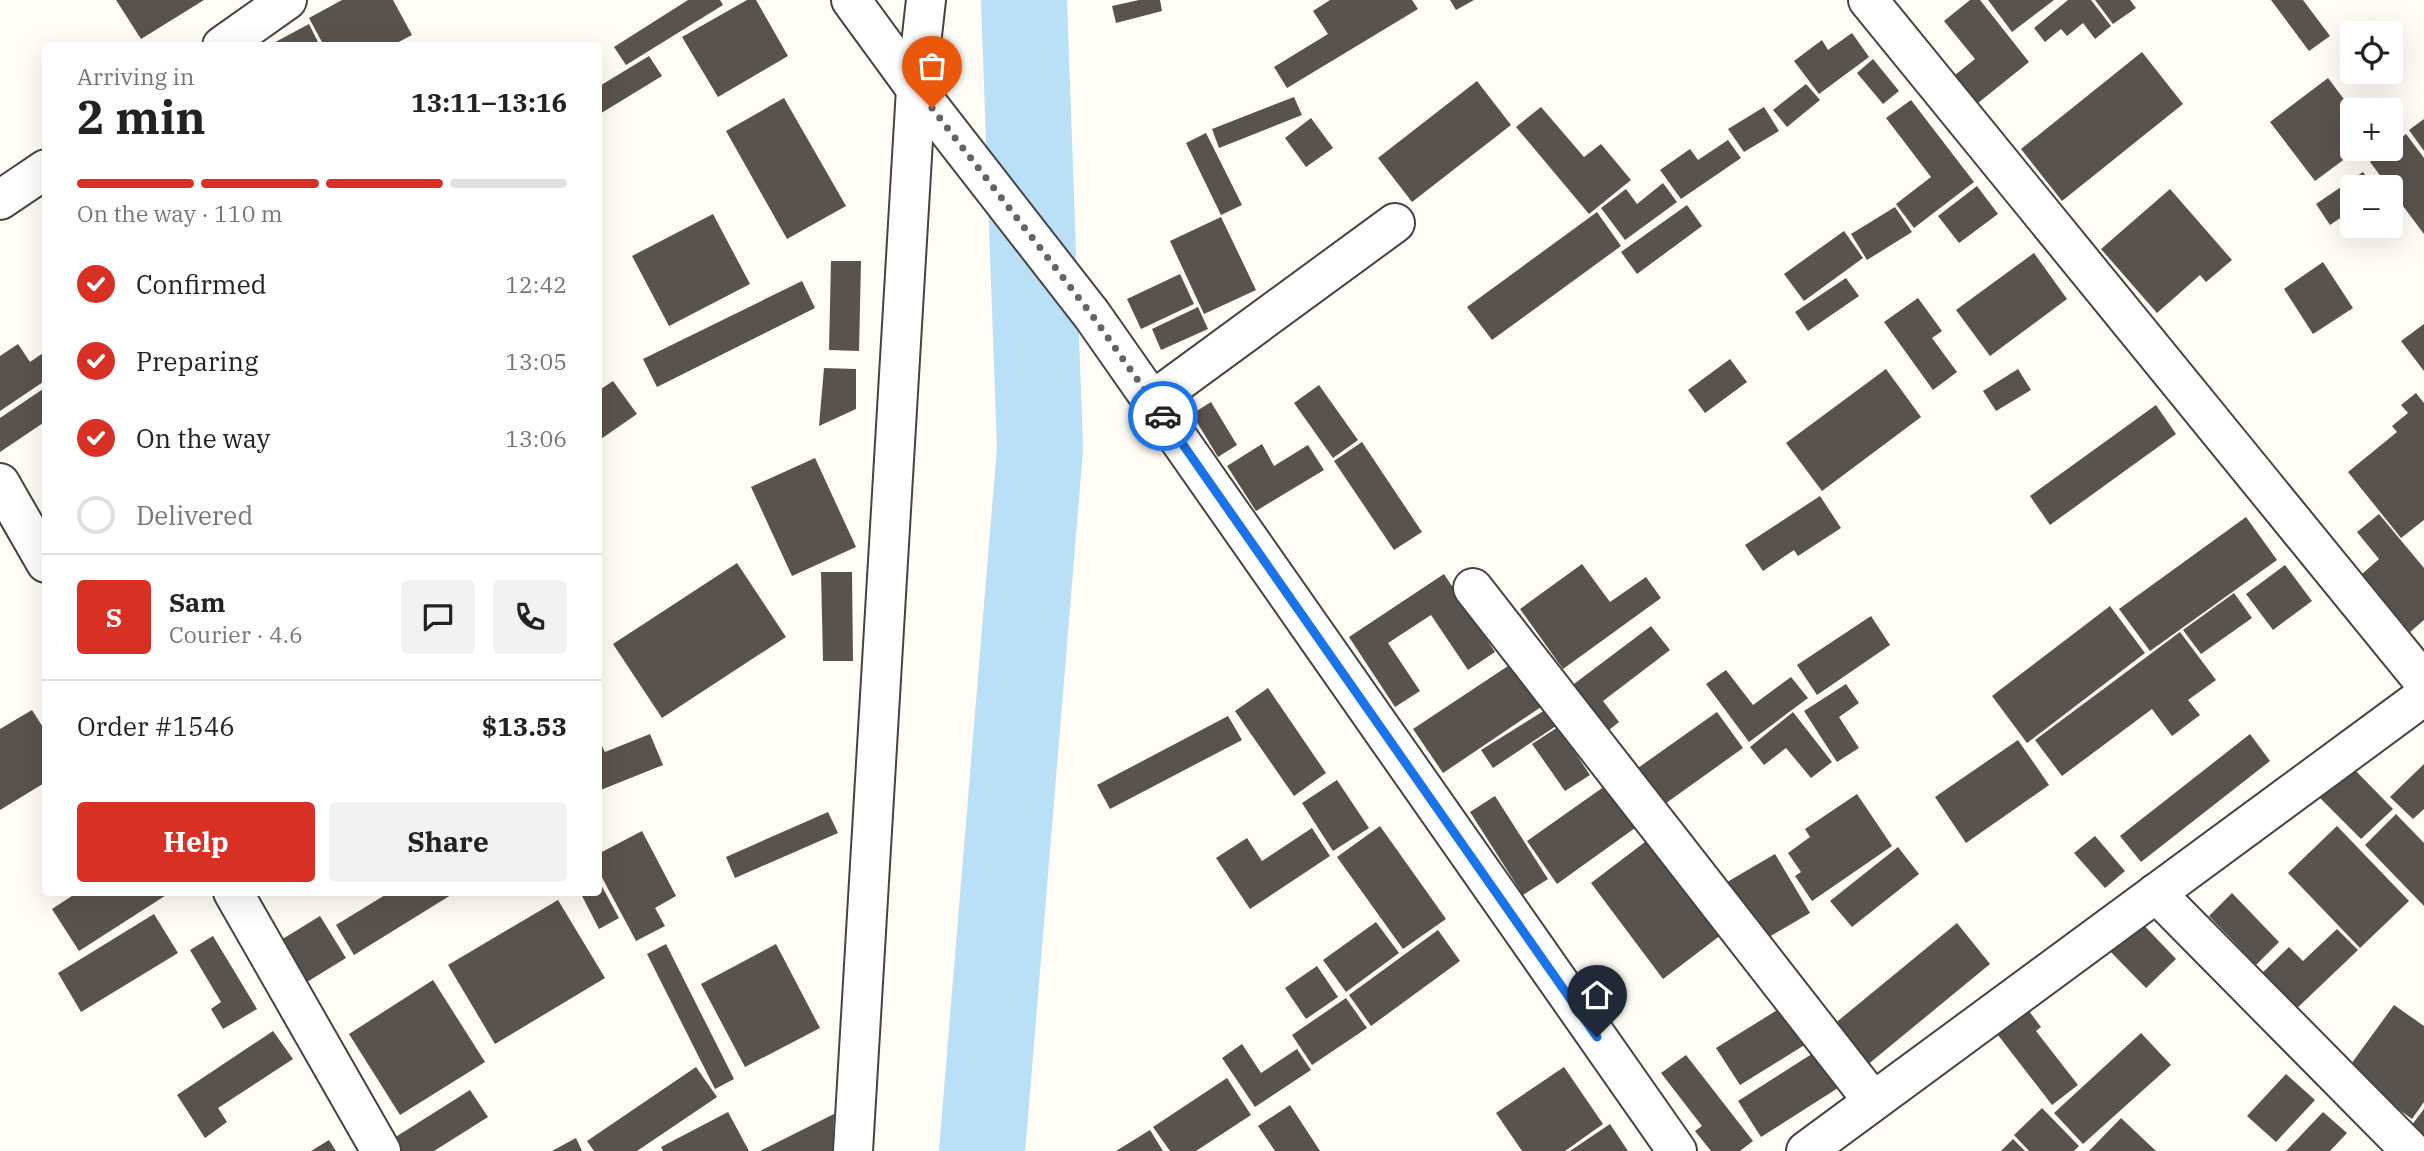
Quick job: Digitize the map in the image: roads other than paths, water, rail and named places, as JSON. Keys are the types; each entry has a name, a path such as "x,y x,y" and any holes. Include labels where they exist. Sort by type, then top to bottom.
{"street":[{"path":"228,42 287,0"},
{"path":"851,0 916,89 1092,315 1677,1151"},
{"path":"853,1151 916,89 926,0"},
{"path":"1868,0 2424,682"},
{"path":"0,200 42,172"},
{"path":"1153,401 1395,223"},
{"path":"0,483 42,556"},
{"path":"1473,588 1873,1101"},
{"path":"1806,1151 2424,696"},
{"path":"2156,893 2411,1151"},
{"path":"235,896 381,1151"}],"waterway":[{"path":"982,1151 1040,449 1024,0"}]}
